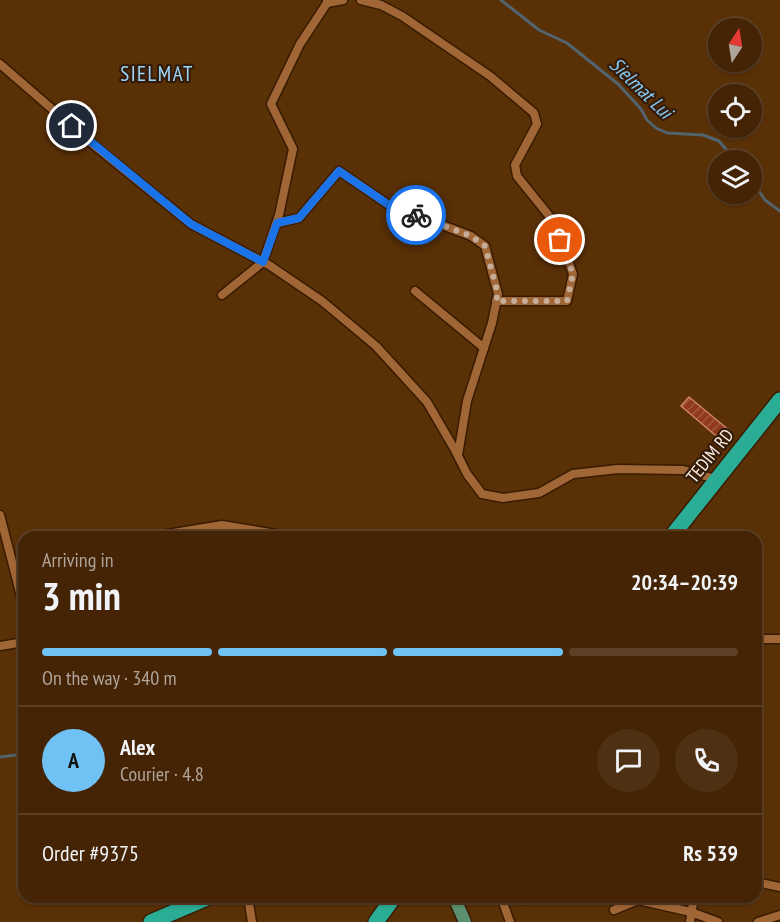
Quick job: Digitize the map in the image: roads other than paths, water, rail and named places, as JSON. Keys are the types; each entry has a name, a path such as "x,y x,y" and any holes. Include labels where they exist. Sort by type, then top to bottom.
{"highway":[{"name":"TEDIM RD","path":"676,531 780,400"},
{"path":"151,922 194,903"},
{"path":"376,922 390,903"}],"main road":[{"path":"457,903 465,922"}],"street":[{"path":"222,296 263,262 277,223 293,149 271,104 300,44 327,2 343,0"},
{"path":"361,0 381,4 402,16 490,76 534,113 537,124 515,165 517,176 554,222 573,274 567,301 496,301"},
{"path":"0,64 90,142 191,224 263,262 322,301 376,346 427,402 458,455 466,474 482,494 503,498 539,493 573,474 618,469 683,470 716,479"},
{"path":"277,223 299,218 339,171 389,205 471,236 485,246 498,294 467,401 458,455"},
{"path":"415,291 484,348"},
{"path":"0,515 18,577"},
{"path":"186,531 222,525 258,531"},
{"path":"762,639 780,639"},
{"path":"0,646 18,643"},
{"path":"762,883 780,887"},
{"path":"249,903 252,922"},
{"path":"503,903 510,922"},
{"path":"614,910 631,903"},
{"path":"651,903 691,912 718,922"},
{"path":"690,922 693,903"},
{"path":"758,922 780,915"}],"waterway":[{"name":"Sielmat Lui","path":"501,0 539,30 567,43 618,84 656,128 667,133 703,135 719,141 727,150"},
{"name":"Sielmat Lui","path":"762,196 780,211"},
{"path":"0,757 18,755"}],"district":[{"name":"SIELMAT","path":"157,74"}]}
